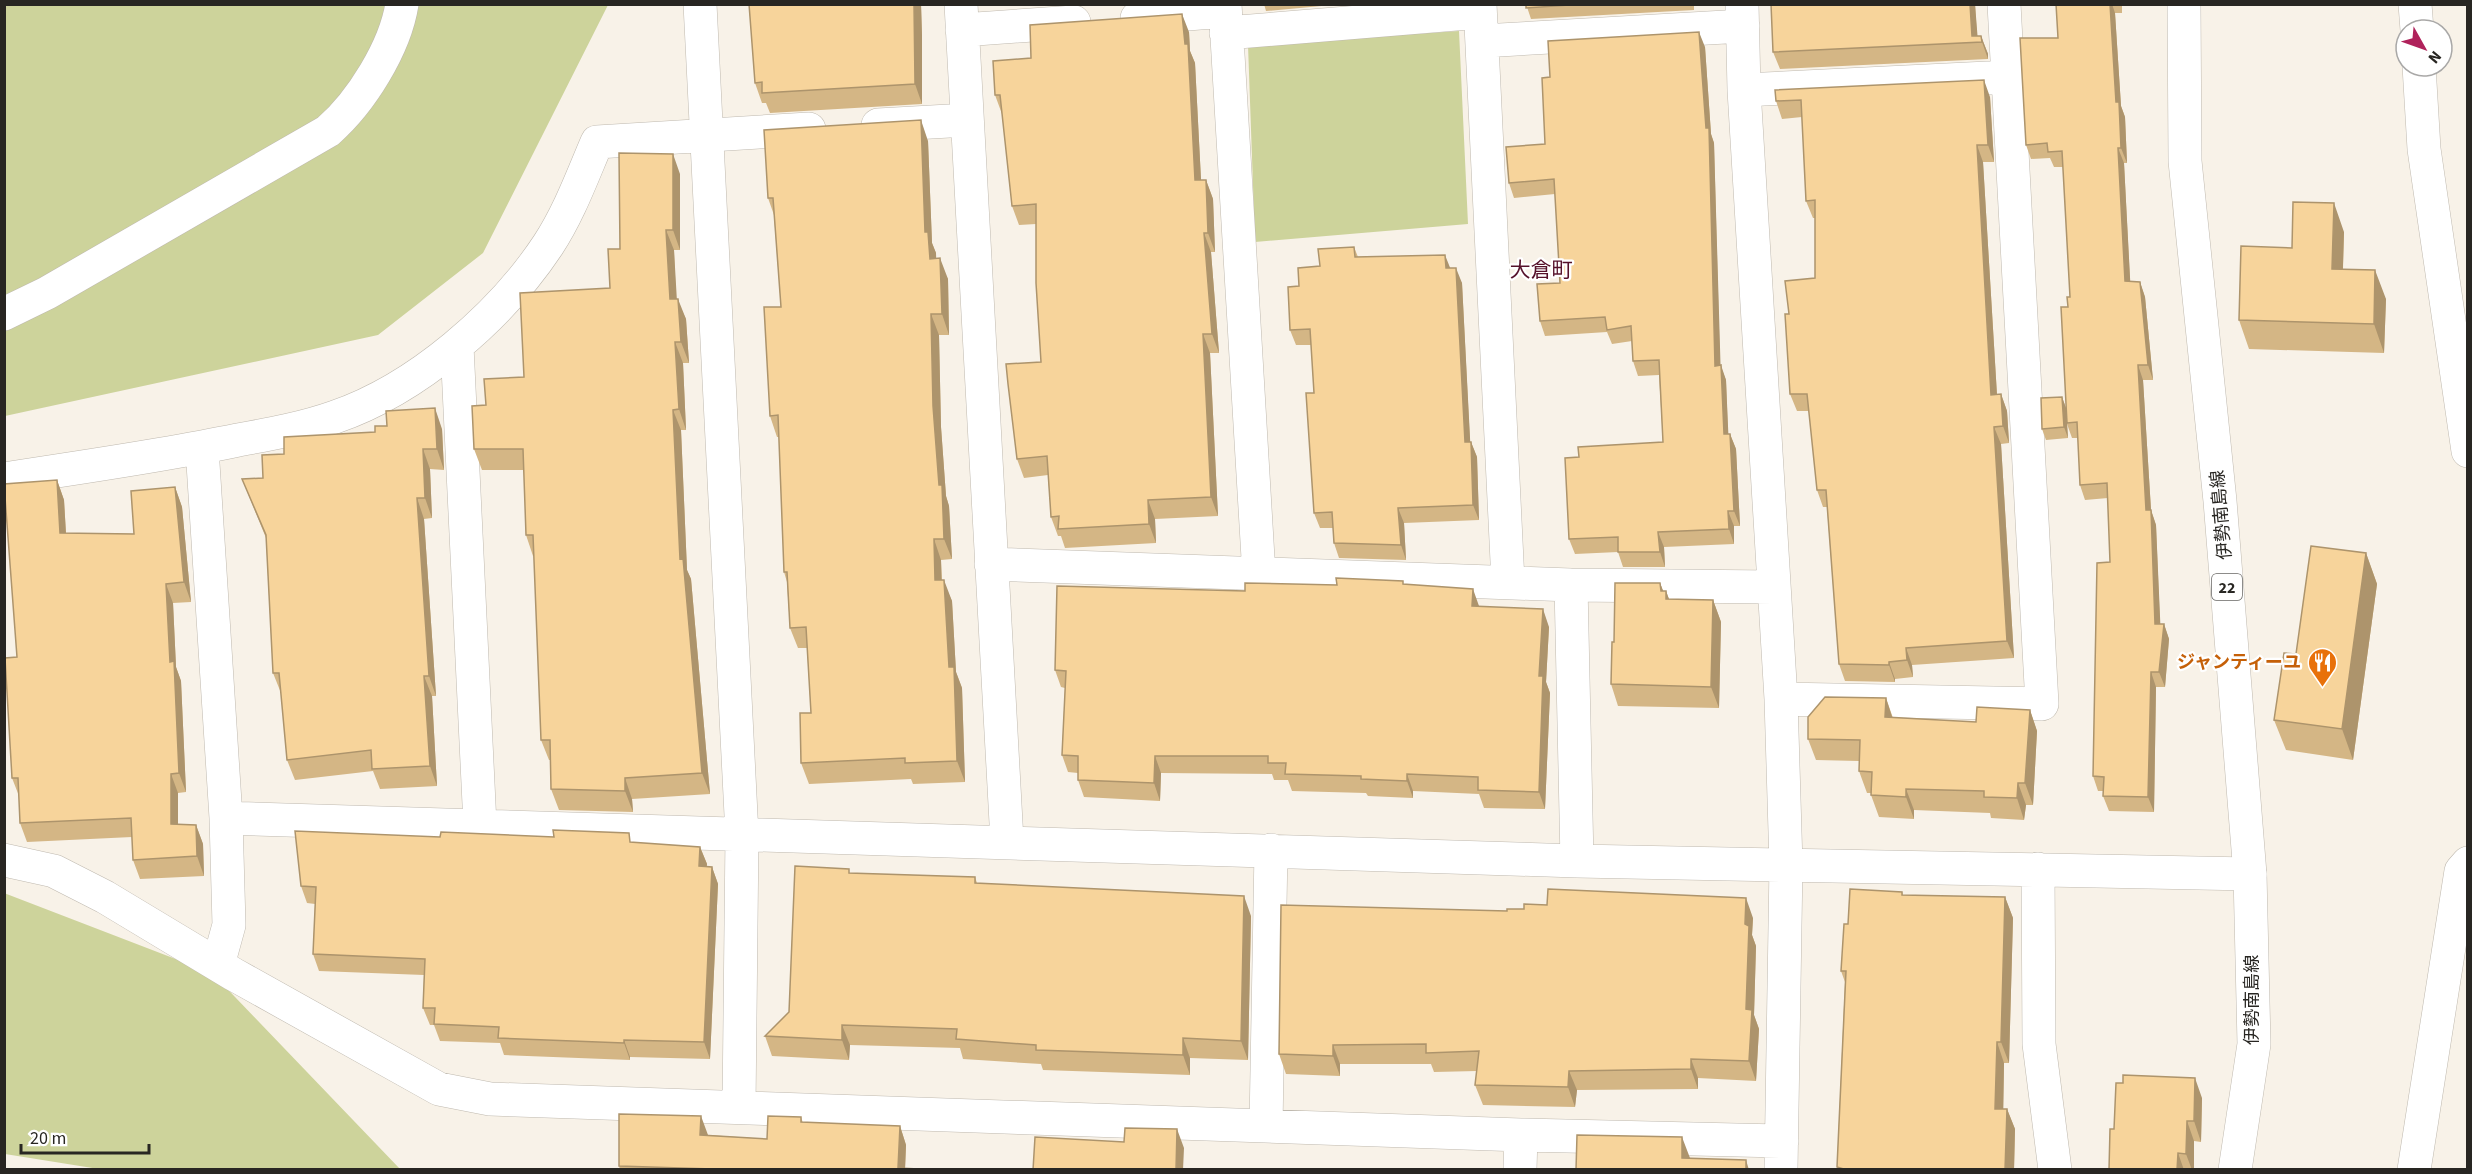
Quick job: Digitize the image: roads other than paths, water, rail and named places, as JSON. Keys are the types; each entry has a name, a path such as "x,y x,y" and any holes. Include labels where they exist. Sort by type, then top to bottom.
{"street":[{"path":"4,314 47,293 328,131 350,112 367,87 384,54 402,4"},
{"path":"700,4 742,835 739,1107"},
{"path":"1781,699 2042,704 2004,4"},
{"name":"伊勢南島線","path":"2184,4 2185,161 2219,489 2250,874 2254,1044 2235,1170"},
{"path":"4,860 64,876 105,897 218,965 440,1089 490,1099 1521,1135 1782,1155 1786,865 1781,699 1744,90 1742,15 1480,19 1226,16 962,17 1007,841"},
{"path":"1226,16 1259,575"},
{"path":"1480,19 1508,582"},
{"path":"1744,90 2008,77"},
{"path":"2420,78 2424,149 2468,451"},
{"path":"4,479 202,448 290,430 337,417 408,380 457,346 500,305 548,245 567,212 597,142 967,120"},
{"path":"457,346 480,825"},
{"path":"202,448 226,818 229,926 218,965"},
{"path":"991,564 1571,585 1773,587"},
{"path":"1571,585 1577,861"},
{"path":"226,818 742,835 1007,841 1577,861 2250,874"},
{"path":"1266,1126 1271,850"},
{"path":"2414,1170 2461,871 2468,863"},
{"path":"2038,869 2039,1044 2055,1170"},
{"path":"1520,1170 1521,1135"}],"place":[{"name":"ジャンティーユ","path":"2322,688"}],"district":[{"name":"大倉町","path":"1541,270"}]}
